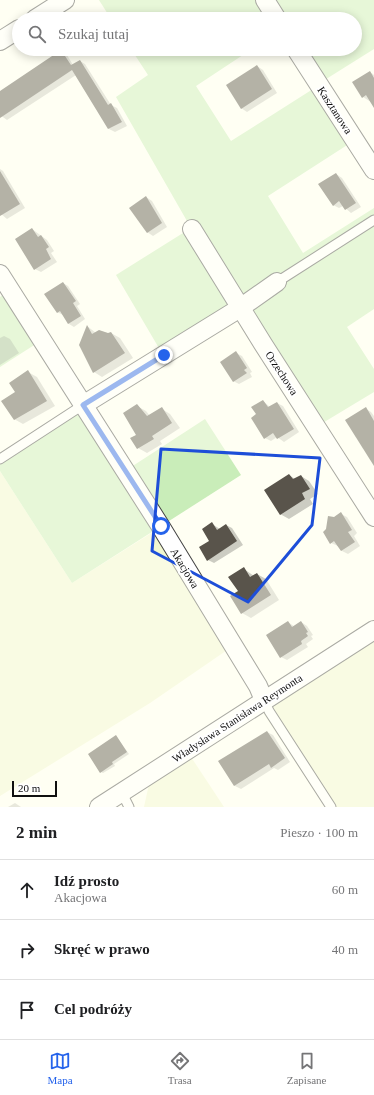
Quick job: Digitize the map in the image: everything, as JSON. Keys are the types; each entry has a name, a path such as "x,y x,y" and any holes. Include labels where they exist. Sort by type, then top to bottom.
{"street":[{"path":"46,12 65,0"},
{"path":"265,0 273,12"},
{"path":"0,41 12,33"},
{"name":"Kasztanowa","path":"301,56 374,170"},
{"name":"Orzechowa","path":"192,229 240,308 374,517"},
{"name":"Akacjowa","path":"0,274 161,526 258,686 264,700"},
{"path":"83,405 240,308 277,282"},
{"name":"Władysława Stanisława Reymonta","path":"100,807 126,800 264,700 374,630"}],"lane":[{"path":"277,282 374,220"},
{"path":"0,459 83,405"},
{"path":"264,700 269,711 331,807"}],"highlighted area":[{"path":"161,449 320,458 312,525 248,602 152,551"}],"green space":[{"path":"99,0 262,0 268,12 107,12"},
{"path":"268,0 374,0 374,49 323,81 307,56 362,56 362,12 277,12"},
{"path":"136,56 241,56 196,86 231,141 313,89 355,140 268,196 303,253 374,208 374,309 347,327 374,369 374,392 316,427 240,308 163,355 116,275 191,228 116,97 148,75"},
{"path":"10,290 42,340 0,367 0,297"},
{"path":"83,405 125,471 205,419 241,475 72,583 0,471 0,456"},
{"path":"0,471 72,583 161,527 233,646 150,703 0,796"},
{"path":"374,639 374,807 325,807 262,711"},
{"path":"191,757 224,807 144,807 149,784"}],"building":[{"path":"52,56 65,56 71,65 80,60 108,105 111,103 122,122 108,129 72,70 0,118 0,91"},
{"path":"257,65 272,89 241,109 226,85"},
{"path":"370,71 374,78 374,108 366,95 362,98 352,82"},
{"path":"0,171 20,204 0,216"},
{"path":"336,173 356,203 345,210 339,201 333,206 318,184"},
{"path":"146,196 162,223 147,233 129,208"},
{"path":"32,228 38,237 41,235 49,247 46,249 51,259 34,270 15,239"},
{"path":"63,282 76,301 73,303 81,316 68,324 60,311 57,313 44,294"},
{"path":"87,325 92,334 99,330 108,333 111,332 125,353 93,373 79,345"},
{"path":"236,351 247,368 244,370 247,373 233,382 220,362"},
{"path":"28,370 47,401 14,420 1,401 15,392 9,383"},
{"path":"263,400 268,407 277,402 294,429 277,439 273,433 264,439 251,418 256,414 251,407"},
{"path":"137,404 147,416 162,407 172,423 152,436 154,439 137,449 130,438 136,435 123,413"},
{"path":"366,407 374,421 374,466 345,420"},
{"path":"289,474 293,479 301,475 310,489 302,493 305,499 280,515 264,490"},
{"path":"341,512 352,530 348,532 355,542 341,551 334,541 330,544 323,532 326,529 328,516 334,517"},
{"path":"212,522 217,530 226,524 237,541 207,561 199,547 209,541 202,529"},
{"path":"244,567 250,577 257,573 271,595 241,614 230,596 238,591 228,577"},
{"path":"288,621 292,627 301,621 308,632 306,633 308,636 301,641 302,644 280,658 266,635"},
{"path":"267,731 285,758 271,768 269,764 234,786 218,761"},
{"path":"116,735 127,752 112,762 113,764 100,773 88,754"}],"route":[{"path":"161,526 83,405 164,355"}]}
